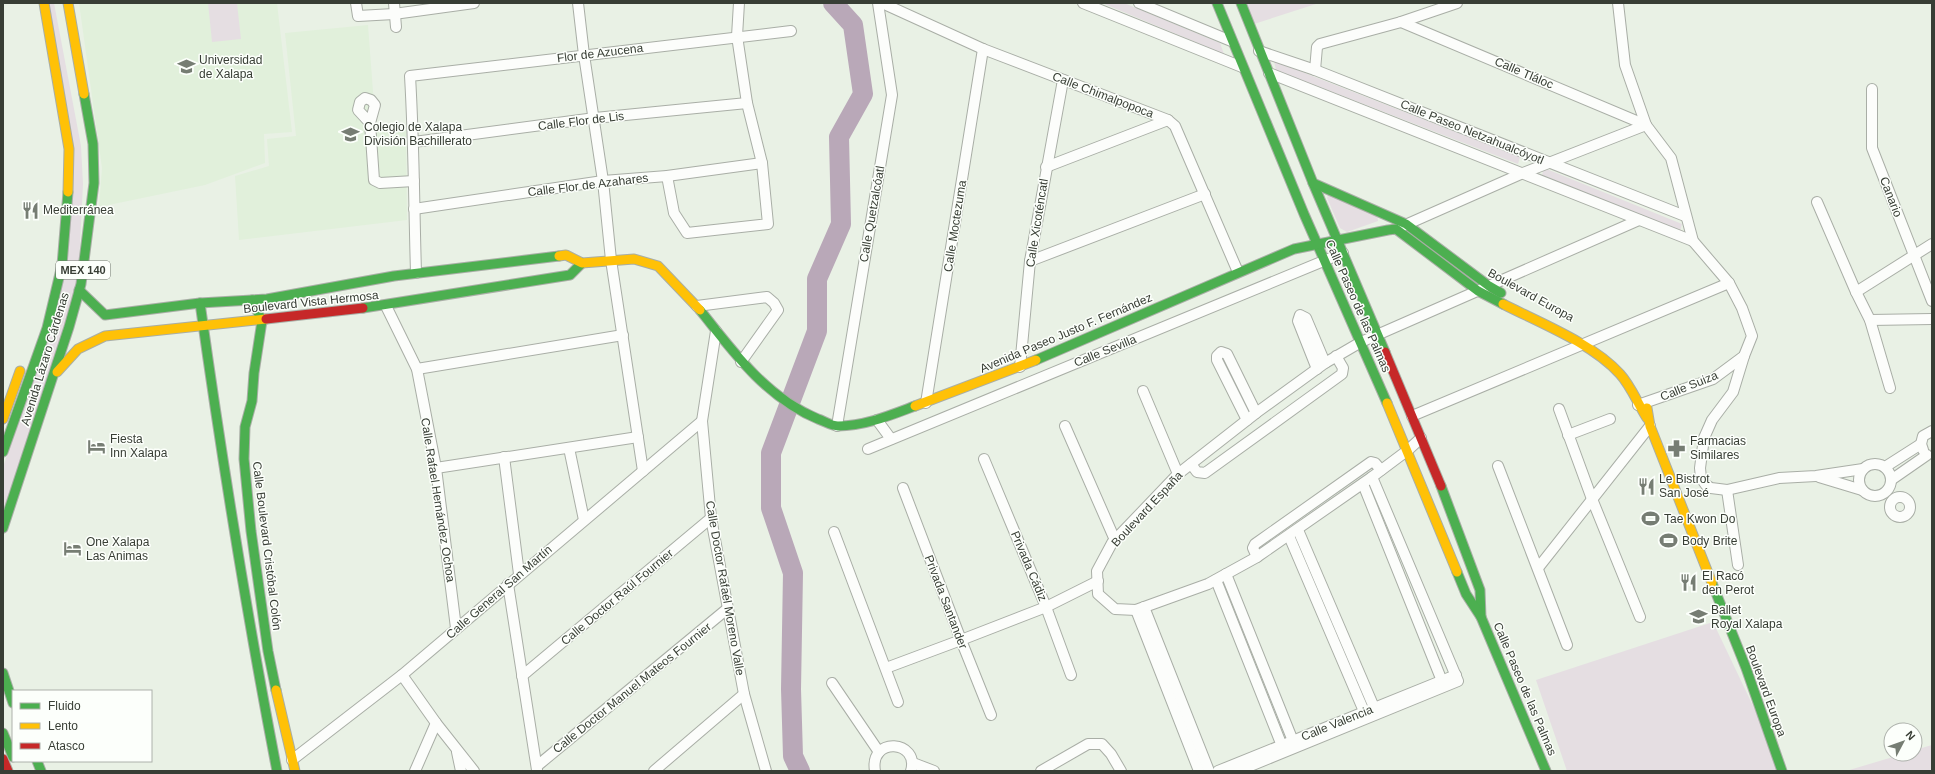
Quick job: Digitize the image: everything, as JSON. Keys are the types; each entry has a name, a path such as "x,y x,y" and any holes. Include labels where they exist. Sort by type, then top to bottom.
{"main road":[{"name":"Avenida Lázaro Cárdenas","path":"3,452 47,328 62,265 67,215 68,149 44,3"},
{"name":"Avenida Lázaro Cárdenas","path":"3,528 69,327 79,290 94,183 93,144 68,3"},
{"name":"Calle Paseo de las Palmas","path":"1217,3 1231,41 1316,243 1408,450 1466,594 1481,617 1546,771"},
{"name":"Calle Paseo de las Palmas","path":"1241,3 1313,183 1453,516 1480,590 1481,617"},
{"name":"Boulevard Europa","path":"1313,183 1406,224 1489,286 1587,343 1621,375 1642,404 1746,668 1782,771"},
{"path":"1294,249 1302,235 1304,214"},
{"path":"1338,241 1380,230 1396,229"},
{"name":"Boulevard Europa","path":"1396,229 1478,291 1587,343"},
{"name":"Avenida Paseo Justo F. Fernández","path":"837,426 877,420 926,403 1020,367 1294,249 1316,243 1338,241"},
{"name":"Boulevard Vista Hermosa","path":"79,290 105,315 200,303 252,300 416,273 566,255 582,263 634,259 658,266 697,306 741,362 766,385 802,412 837,426"},
{"name":"Boulevard Vista Hermosa","path":"52,377 74,350 85,343 105,336 203,325 262,321 386,306 570,275 582,263"},
{"path":"252,300 262,321"},
{"path":"200,303 253,646 277,771"},
{"name":"Calle Boulevard Cristóbal Colón","path":"262,321 254,373 252,401 245,427 244,459 251,531 267,643 280,717 295,771"},
{"name":"Avenida Lázaro Cárdenas","path":"3,419 20,371 47,328"},
{"path":"3,673 12,699"},
{"path":"3,733 12,755"},
{"path":"3,759 8,771"}],"street":[{"path":"356,3 358,16 394,14 474,3"},
{"path":"394,3 396,27"},
{"path":"578,3 584,55 603,181 611,260 643,471"},
{"path":"667,176 674,213 687,233 768,224 762,163 747,103 737,36 739,3"},
{"name":"Calle Quetzalcóatl","path":"837,426 892,95 878,3"},
{"name":"Calle Chimalpopoca","path":"882,3 983,49 1168,120 1175,126 1238,272"},
{"path":"1083,3 1242,67"},
{"path":"1139,3 1231,41"},
{"path":"1315,70 1316,47 1320,44 1401,22 1457,3"},
{"path":"1618,3 1625,65 1646,124 1670,158 1693,241 1728,283 1742,308 1752,336 1733,392 1712,420 1704,438 1700,457 1701,478 1711,488 1727,490 1779,478 1816,476 1863,468 1873,464 1885,467 1890,475 1891,494 1870,496 1862,490 1816,476"},
{"name":"Calle Tláloc","path":"1401,22 1646,124"},
{"name":"Flor de Azucena","path":"414,142 410,76 737,36 790,31"},
{"name":"Calle Moctezuma","path":"926,403 983,49"},
{"name":"Calle Paseo Netzahualcóyotl","path":"1259,51 1315,70 1685,216"},
{"name":"Calle Paseo Netzahualcóyotl","path":"1269,73 1693,241"},
{"name":"Calle Xicoténcatl","path":"1020,367 1030,261 1063,80"},
{"name":"Canario","path":"1872,88 1872,148 1932,301"},
{"name":"Calle Flor de Lis","path":"414,142 594,118 747,103"},
{"path":"1046,168 1168,120"},
{"path":"370,123 374,180 380,183 414,181"},
{"path":"1396,229 1523,173 1552,163 1646,124"},
{"path":"414,142 416,273"},
{"name":"Calle Flor de Azahares","path":"414,209 603,181 667,176 762,163"},
{"path":"1030,261 1205,194"},
{"path":"1817,202 1856,292 1870,320 1890,388"},
{"name":"Boulevard España","path":"1421,438 1372,478 1298,530 1257,557 1216,580 1140,608 1115,609 1098,594 1097,571 1115,540 1178,474 1256,413 1321,366 1361,342 1639,220"},
{"path":"1856,292 1932,244"},
{"name":"Calle Sevilla","path":"868,449 1343,253"},
{"path":"1412,416 1728,283"},
{"path":"697,306 767,298 774,303 778,310 741,362"},
{"name":"Calle Rafael Hernández Ochoa","path":"386,306 417,369 436,468 456,628"},
{"path":"1870,320 1932,319"},
{"name":"Calle Doctor Rafaél Moreno Valle","path":"716,331 702,421 711,518 744,694 766,771"},
{"path":"417,369 622,335"},
{"path":"1247,420 1217,360 1217,356 1221,352 1228,354 1256,413"},
{"path":"1191,464 1197,472 1205,473 1342,374 1343,368 1336,356"},
{"name":"Calle Suiza","path":"1642,404 1713,379 1744,356"},
{"path":"1143,391 1178,474"},
{"path":"3,405 12,396"},
{"path":"1559,409 1592,499 1640,617"},
{"path":"1568,435 1610,419"},
{"path":"877,420 891,439"},
{"name":"Calle General San Martín","path":"292,760 402,675 519,574 702,421"},
{"path":"1538,568 1592,499 1649,422"},
{"path":"1065,426 1115,540"},
{"path":"1885,467 1921,444 1923,436 1932,431"},
{"path":"436,468 638,437"},
{"path":"1891,480 1930,456 1921,444"},
{"path":"569,448 584,520"},
{"path":"504,458 519,574"},
{"name":"Privada Cádiz","path":"984,459 1046,607 1071,675"},
{"path":"1257,557 1253,548 1255,544 1364,467 1373,462 1381,470"},
{"path":"1498,466 1567,645"},
{"path":"1862,490 1859,477 1863,468"},
{"path":"1372,478 1432,620 1420,624"},
{"path":"1363,484 1443,683"},
{"name":"Privada Santander","path":"903,488 991,715"},
{"path":"1727,490 1738,565"},
{"name":"Calle Doctor Raúl Fournier","path":"522,676 711,518"},
{"path":"1298,530 1375,711"},
{"path":"834,532 898,702"},
{"path":"1289,536 1365,715"},
{"path":"1393,558 1404,554"},
{"path":"1226,574 1294,744"},
{"path":"1216,580 1283,749"},
{"path":"886,668 1046,607 1098,581"},
{"path":"508,584 537,768"},
{"path":"1315,597 1325,593"},
{"path":"1140,608 1199,771"},
{"path":"1140,608 1209,771"},
{"name":"Calle Doctor Manuel Mateos Fournier","path":"537,768 727,609"},
{"name":"Calle Valencia","path":"1238,771 1294,744 1457,678 1432,620"},
{"path":"1236,630 1247,627"},
{"path":"1345,667 1355,663"},
{"path":"402,675 457,752 474,771"},
{"path":"1258,686 1269,682"},
{"path":"832,683 879,752"},
{"path":"654,771 744,694"},
{"path":"415,771 436,723"},
{"path":"1041,771 1088,744 1102,744 1111,754 1121,771"},
{"path":"875,771 874,764 879,752 884,748 896,746 907,752 912,767 934,771"},
{"name":"Calle Valencia","path":"1218,771 1283,749"},
{"path":"457,752 461,771"}],"shaded area":[{"path":"46,3 54,3 81,146 83,184 78,284 3,516 3,467 50,328 72,150"},
{"name":"Universidad de Xalapa","path":"79,3 277,3 292,132 264,134 265,163 205,185 99,207 102,168"},
{"path":"208,3 237,3 241,39 212,42"},
{"path":"1102,3 1124,3 1220,43 1224,54"},
{"path":"1243,3 1319,3 1251,25"},
{"name":"Colegio de Xalapa División Bachillerato","path":"368,25 376,131 406,129 407,220 239,240 235,176 269,166 267,139 296,136 285,33"},
{"path":"1274,61 1520,157 1518,164 1276,70"},
{"path":"1544,168 1682,224 1680,231 1542,175"},
{"path":"1329,193 1377,214 1378,221 1347,232 1340,228 1327,198"},
{"path":"1713,622 1784,771 1567,771 1536,680"},
{"path":"1932,745 1932,771 1846,771 1883,760 1883,762 1923,762 1923,748"}],"waterway":[{"path":"800,771 793,756 791,689 793,573 771,508 771,453 817,331 817,279 841,224 839,137 863,94 853,25 833,3"}],"traffic: fast":[{"path":"1217,3 1304,214 1387,403"},
{"path":"1241,3 1313,183 1385,352"},
{"path":"3,528 69,327 81,284 94,183 93,144 84,94"},
{"path":"1313,183 1406,224 1489,286 1501,293"},
{"path":"3,452 47,328 62,265 68,192"},
{"path":"1036,360 1294,249 1396,229 1478,291 1503,304"},
{"path":"79,290 105,315 200,303 267,299 394,276 559,256"},
{"path":"363,308 570,275 582,263"},
{"path":"252,300 262,321 254,373 252,401 245,427 244,459 251,531 268,651 276,690"},
{"path":"200,303 217,421 255,655 277,771"},
{"path":"700,310 738,357 767,386 783,399 818,419 836,426 848,426 878,419 915,406"},
{"path":"1441,486 1480,590 1481,617"},
{"path":"1457,572 1466,594 1481,617 1546,771"},
{"path":"1712,583 1746,668 1782,771"},
{"path":"3,673 12,700"},
{"path":"3,733 12,755"},
{"path":"37,762 41,771"}],"traffic: slow":[{"path":"44,3 69,149 68,192"},
{"path":"68,3 84,94"},
{"path":"559,256 566,255 582,263 634,259 658,266 700,310"},
{"path":"1503,304 1565,334 1608,363 1628,384 1647,418"},
{"path":"57,372 78,349 105,336 266,319"},
{"path":"915,406 1036,360"},
{"path":"3,419 20,371"},
{"path":"1387,403 1457,572"},
{"path":"1647,408 1650,426 1712,583"},
{"path":"276,690 295,771"}],"traffic: jam":[{"path":"266,319 363,308"},
{"path":"1385,352 1441,486"},
{"path":"3,759 8,771"}],"place":[{"name":"Universidad de Xalapa","path":"186,67"},
{"name":"Colegio de Xalapa División Bachillerato","path":"351,134"},
{"name":"Mediterránea","path":"30,210"},
{"name":"Fiesta Inn Xalapa","path":"97,446"},
{"name":"Farmacias Similares","path":"1677,448"},
{"name":"Le Bistrot San José","path":"1646,486"},
{"name":"Tae Kwon Do","path":"1651,519"},
{"name":"Body Brite","path":"1669,541"},
{"name":"One Xalapa Las Animas","path":"73,549"},
{"name":"El Racó den Perot","path":"1689,583"},
{"name":"Ballet Royal Xalapa","path":"1698,617"}]}
